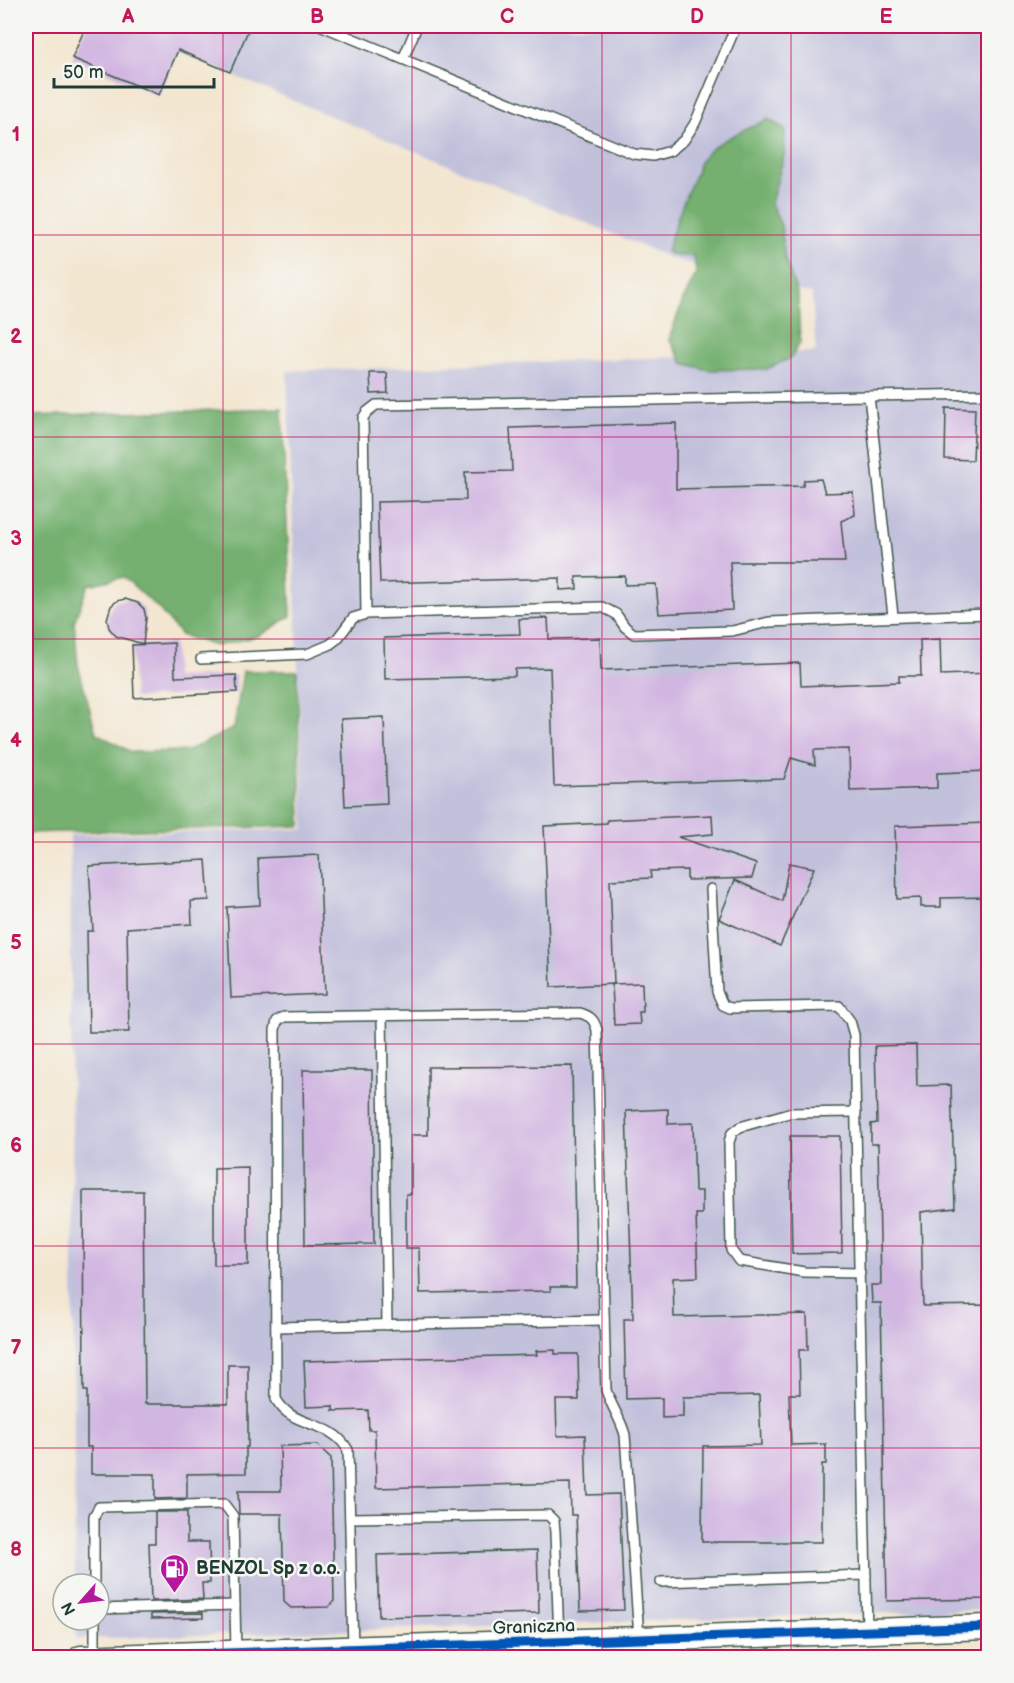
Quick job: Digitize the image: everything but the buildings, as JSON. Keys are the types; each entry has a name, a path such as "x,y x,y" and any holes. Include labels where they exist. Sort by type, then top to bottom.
{"street":[{"name":"Graniczna","path":"88,1657 867,1633 988,1627"}],"lane":[{"path":"322,26 634,154 653,156 670,151 684,140 695,123 736,26"},
{"path":"403,59 417,26"},
{"path":"366,614 363,418 366,412 376,405 988,394"},
{"path":"869,396 893,616"},
{"path":"201,659 307,654 329,645 337,639 353,618 366,614 602,607 616,614 625,627 634,634 732,631 768,622 988,614"},
{"path":"711,889 717,992 723,1005 730,1008 839,1006 850,1021 854,1035 867,1633"},
{"path":"353,1649 348,1450 334,1432 291,1416 276,1399 275,1030 277,1021 284,1017 580,1013 595,1021 606,1390 625,1435 639,1640"},
{"path":"382,1016 387,1325"},
{"path":"856,1112 789,1113 740,1127 732,1133 729,1142 731,1250 739,1261 804,1272 860,1273"},
{"path":"276,1327 604,1320"},
{"path":"94,1572 94,1516 99,1507 224,1504 233,1516 236,1652"},
{"path":"350,1518 548,1515 554,1521 555,1532 559,1642"},
{"path":"661,1582 866,1575"},
{"path":"111,1609 235,1605"},
{"path":"88,1657 93,1632"}],"shaded area":[{"path":"115,26 988,26 988,1610 76,1639 76,1632 111,1632 111,1572 75,1572 70,835 304,829 287,371 816,352 812,294 673,259"}],"green space":[{"path":"768,119 785,129 784,156 771,203 781,226 785,259 798,296 800,343 791,358 767,369 709,370 683,363 669,339 683,300 696,274 694,256 677,256 667,252 676,222 704,156 726,139"},
{"path":"282,408 291,616 259,636 216,646 181,635 159,609 124,577 88,585 74,622 78,665 96,733 131,752 187,751 234,728 243,671 297,671 301,826 26,833 26,416"}],"cycle path":[{"path":"81,1658 988,1627"}],"place":[{"name":"BENZOL Sp z o.o.","path":"175,1594"}]}
